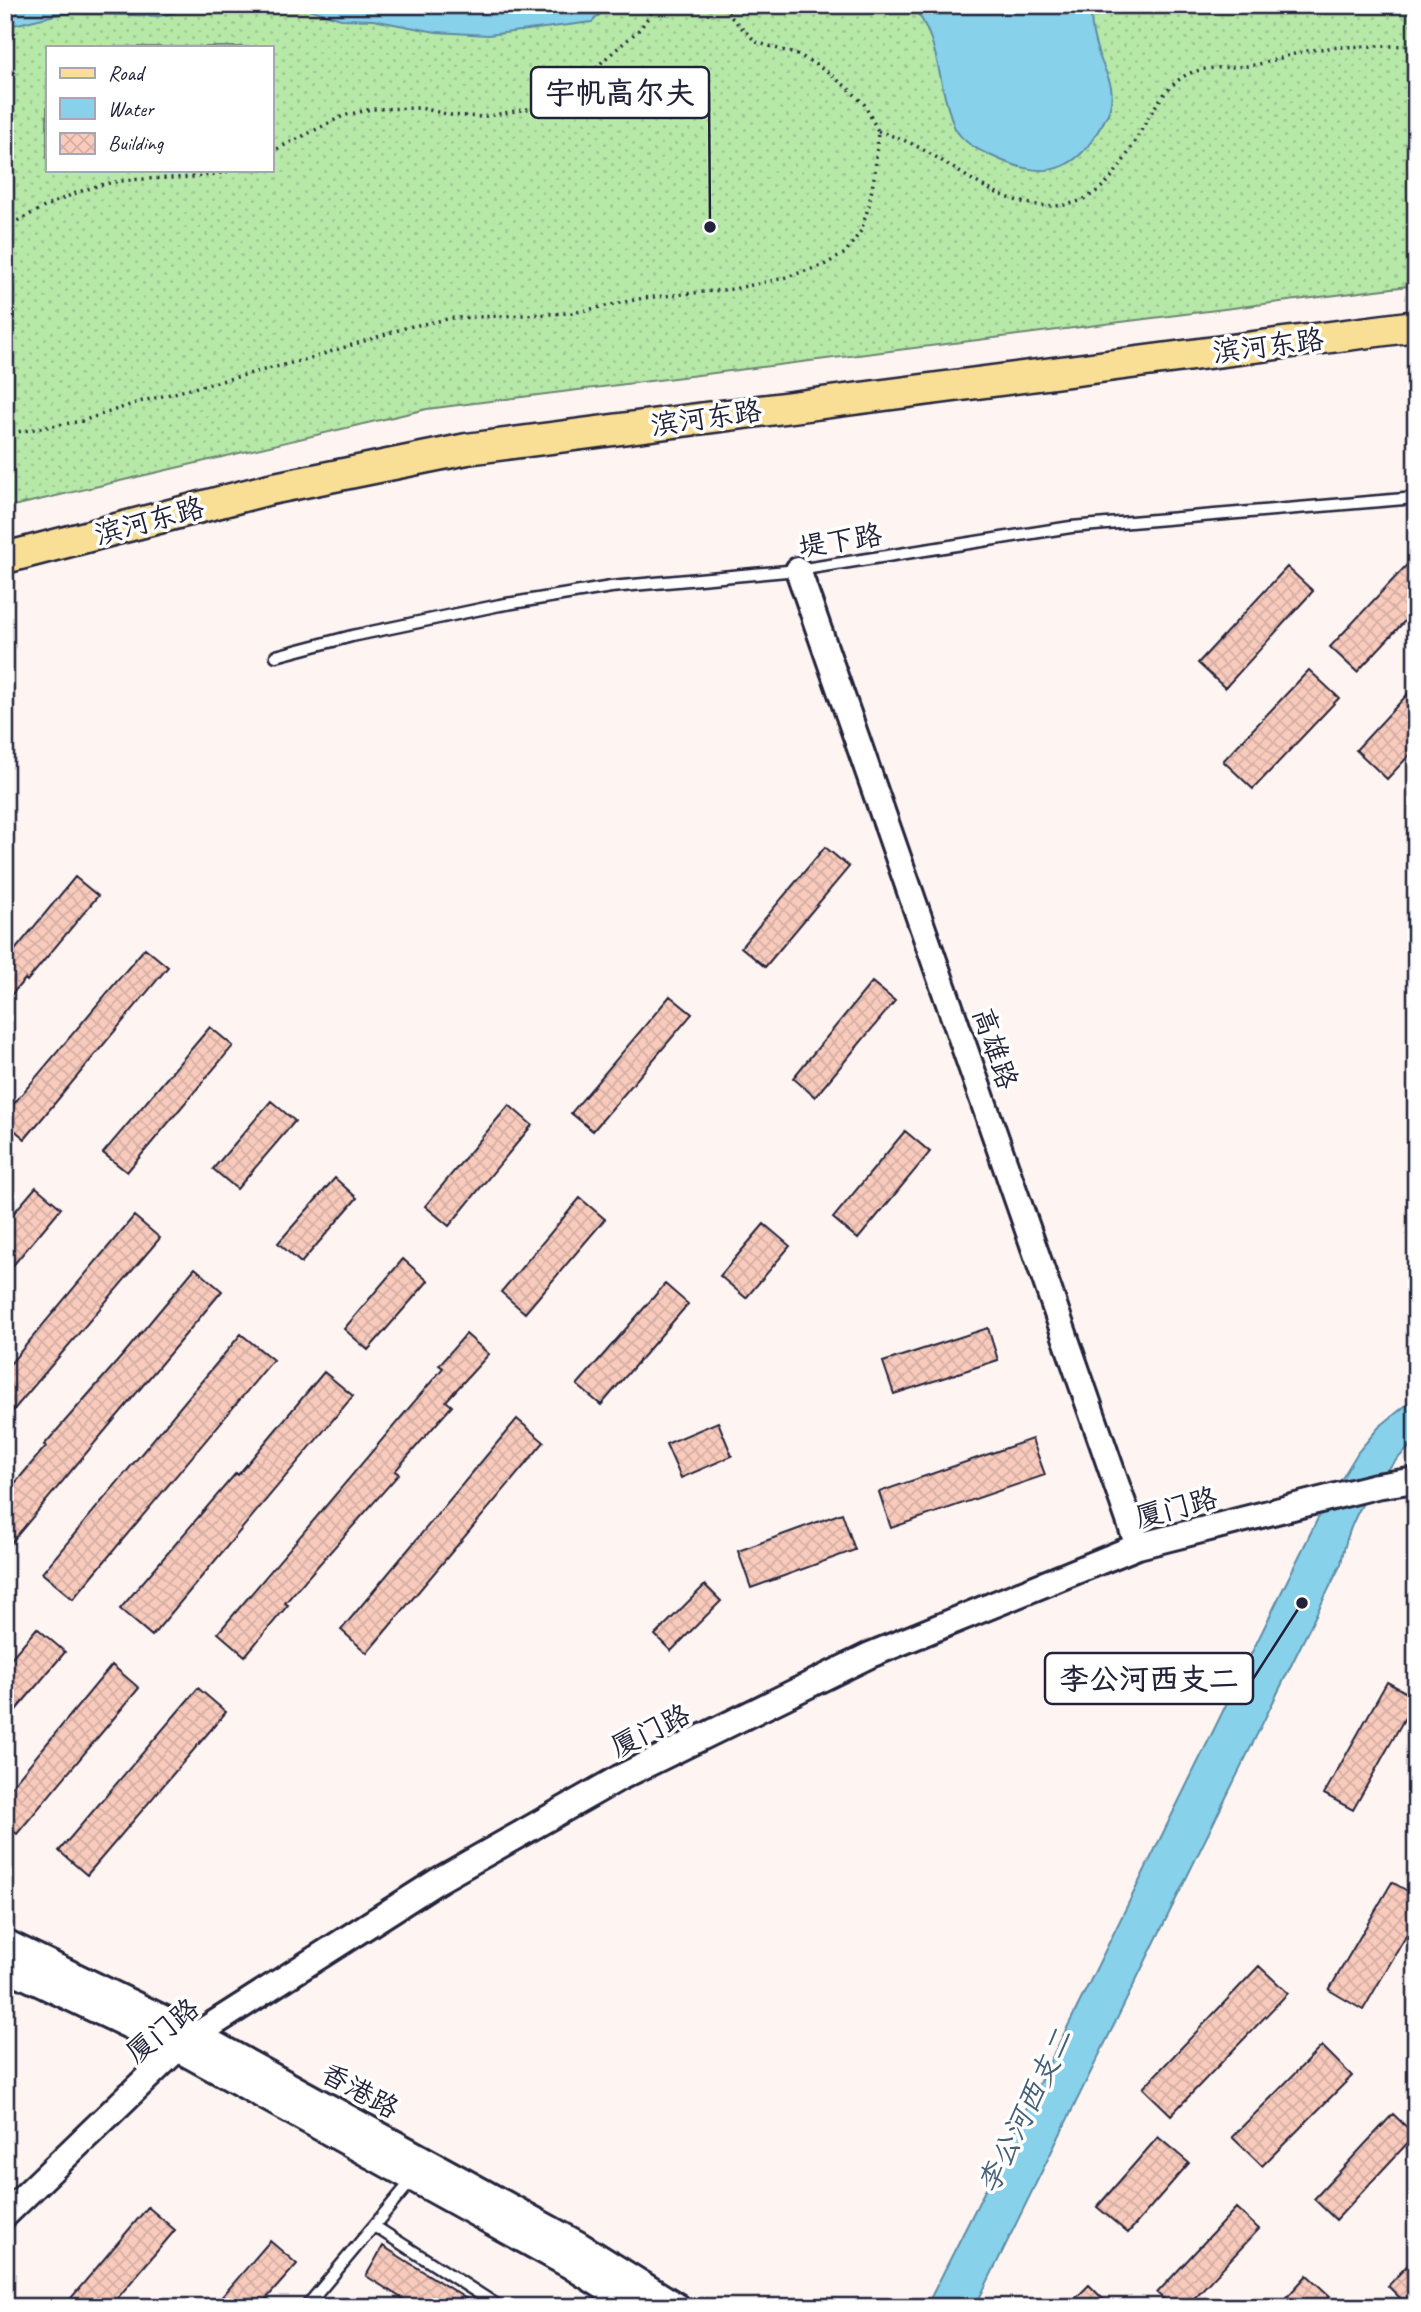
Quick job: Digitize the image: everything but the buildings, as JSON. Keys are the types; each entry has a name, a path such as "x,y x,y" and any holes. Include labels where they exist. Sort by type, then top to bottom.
{"main road":[{"name":"滨河东路","path":"5,537 277,469 459,430 1416,305"},
{"name":"滨河东路","path":"5,558 270,489 467,449 1416,326"},
{"name":"香港路","path":"5,1943 187,2042 578,2245 677,2307"},
{"name":"香港路","path":"5,1966 187,2042 414,2178 569,2264 637,2307"}],"street":[{"name":"高雄路","path":"798,570 1138,1546"},
{"name":"厦门路","path":"5,2214 187,2042 439,1880 619,1779 870,1655 1138,1546 1376,1486 1416,1480"}],"lane":[{"name":"堤下路","path":"276,656 352,636 500,605 611,587 798,570 1071,527 1416,498"},
{"path":"306,2307 414,2178"},
{"path":"373,2226 499,2307"}],"path":[{"path":"273,151 343,116 371,109 421,108 451,115 481,117 551,105 564,99 640,29 657,5"},
{"path":"5,434 82,421 139,401 312,358 408,327 453,318 572,313 644,298 733,289 780,279 824,265 845,253 861,231 871,194 878,131 864,104 849,89 801,56 756,42 729,15 725,5"},
{"path":"878,131 909,142 975,183 1021,202 1052,206 1081,200 1106,183 1130,152 1171,85 1189,74 1210,69 1256,65 1321,49 1416,46"},
{"path":"5,227 91,187 130,180 196,177 222,172"}],"green space":[{"path":"5,5 1416,5 1416,285 427,409 5,508"}],"water":[{"path":"5,5 205,5 160,16 64,13 5,27"},
{"path":"295,5 609,5 592,22 488,35 436,32 373,20 341,19"},
{"path":"911,5 1092,5 1093,35 1112,92 1106,117 1088,146 1065,165 1039,170 1010,164 966,141 952,122 932,43"},
{"path":"1416,1399 1416,1441 1389,1467 1358,1512 1345,1545 1341,1564 975,2307 926,2307 1070,2022 1318,1518 1358,1452 1379,1427"}],"place":[{"name":"宇帆高尔夫","path":"710,227"},
{"name":"李公河西支二","path":"1302,1603"}]}
